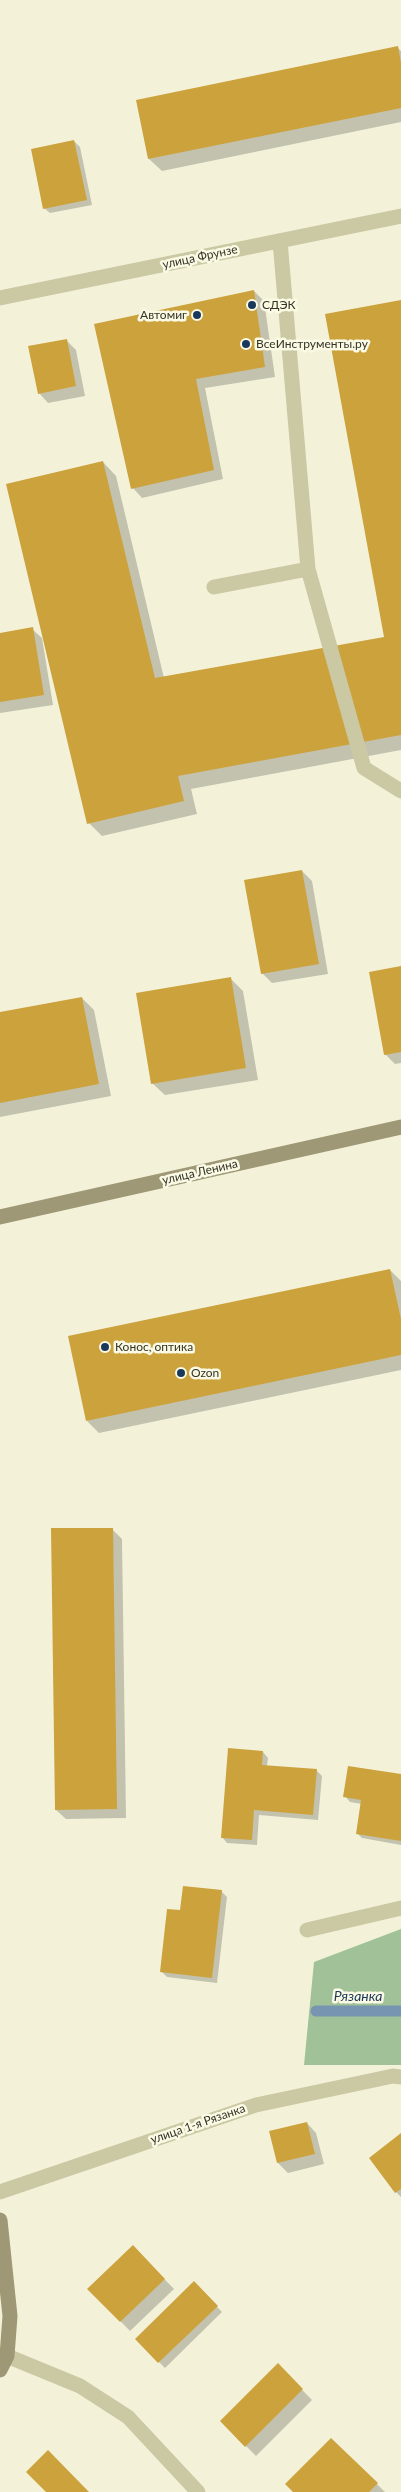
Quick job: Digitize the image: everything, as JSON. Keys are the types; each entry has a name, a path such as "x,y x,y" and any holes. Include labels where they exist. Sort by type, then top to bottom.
{"main road":[{"name":"улица Ленина","path":"0,1217 401,1126"},
{"path":"0,2220 10,2316 7,2356 0,2370"}],"street":[{"name":"улица Фрунзе","path":"0,298 401,216"},
{"path":"280,241 308,569 364,768 401,791"},
{"path":"214,587 308,569"},
{"path":"307,1930 401,1908"},
{"name":"улица 1-я Рязанка","path":"0,2192 256,2105 393,2076 401,2077"},
{"path":"7,2356 80,2386 128,2417 198,2492"}],"green space":[{"path":"401,1929 401,2065 304,2065 314,1962"}],"building":[{"path":"398,46 401,63 401,108 148,159 136,100"},
{"path":"74,140 87,200 43,209 31,149"},
{"path":"254,290 265,367 196,379 214,470 131,489 94,324"},
{"path":"401,300 401,735 178,776 184,801 87,824 6,484 103,461 155,678 384,637 325,314"},
{"path":"67,339 76,386 38,394 28,346"},
{"path":"33,627 44,695 0,702 0,633"},
{"path":"302,870 319,964 261,974 244,880"},
{"path":"401,966 401,1052 384,1055 369,972"},
{"path":"231,977 246,1068 151,1084 136,993"},
{"path":"82,997 99,1084 0,1103 0,1012"},
{"path":"390,1269 401,1319 401,1355 86,1421 68,1336"},
{"path":"51,1528 113,1528 117,1809 55,1810"},
{"path":"228,1748 263,1751 262,1765 317,1769 313,1815 254,1810 252,1840 221,1838"},
{"path":"348,1766 401,1774 401,1841 356,1834 361,1800 343,1797"},
{"path":"183,1886 222,1890 212,1978 160,1972 167,1909 180,1910"},
{"path":"307,2122 315,2154 277,2163 269,2131"},
{"path":"401,2133 401,2189 395,2193 369,2158"},
{"path":"133,2245 165,2279 120,2322 87,2289"},
{"path":"194,2281 218,2306 158,2363 135,2339"},
{"path":"278,2363 303,2389 245,2447 220,2421"},
{"path":"331,2438 378,2483 369,2492 293,2492 285,2484"},
{"path":"48,2450 89,2492 46,2492 26,2472"}],"waterway":[{"name":"Рязанка","path":"316,2011 401,2011"}],"place":[{"name":"СДЭК","path":"252,305"},
{"name":"Автомиг","path":"197,315"},
{"name":"ВсеИнструменты.ру","path":"246,344"},
{"name":"Конос, оптика","path":"105,1347"},
{"name":"Ozon","path":"181,1373"}]}
